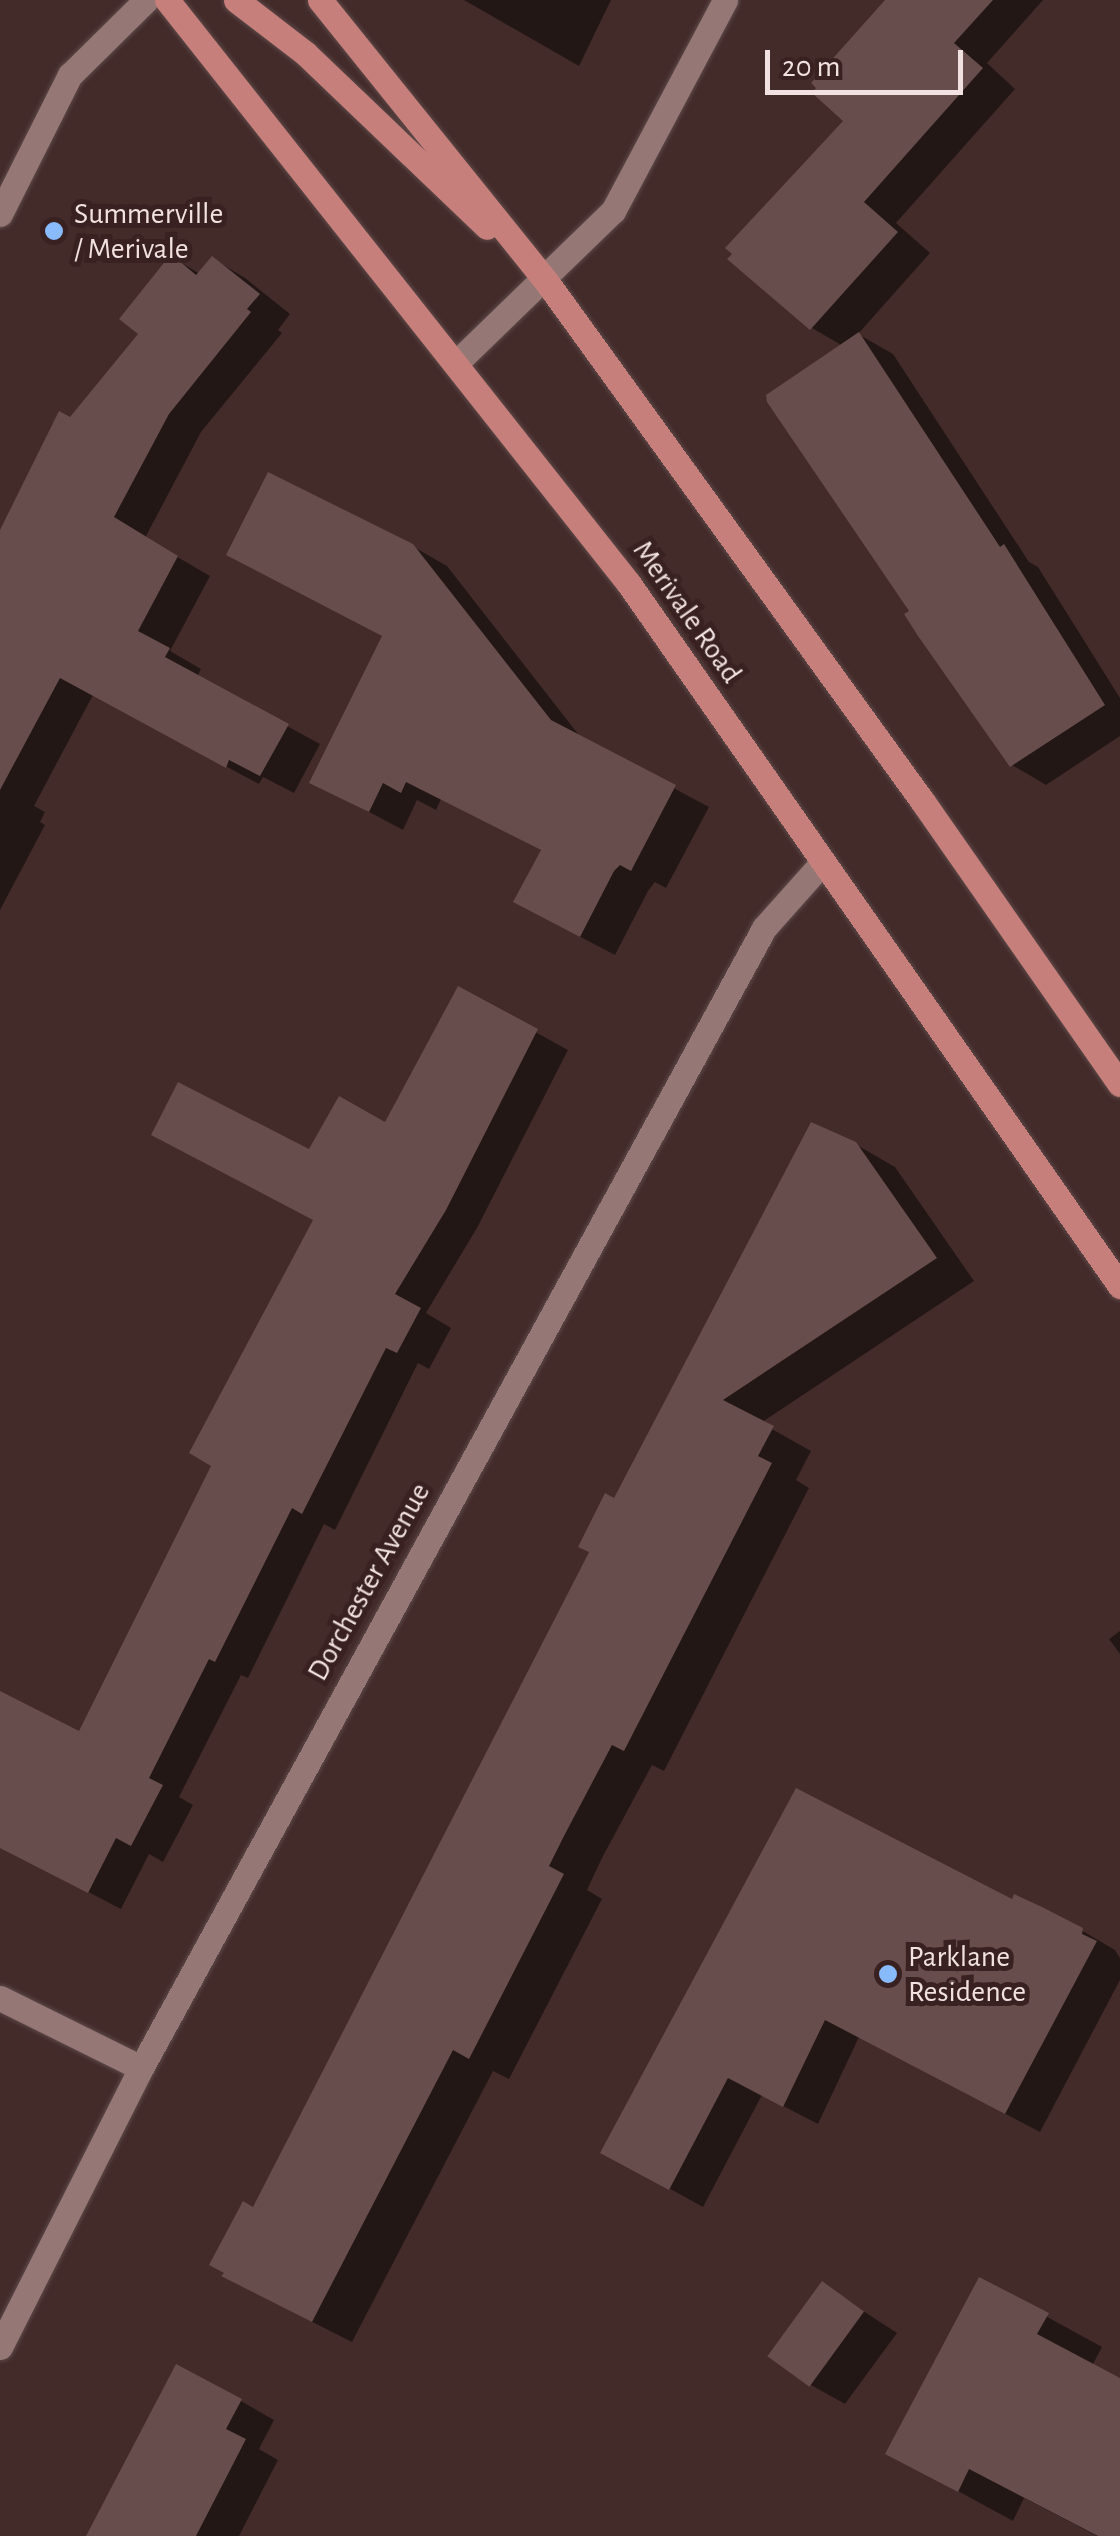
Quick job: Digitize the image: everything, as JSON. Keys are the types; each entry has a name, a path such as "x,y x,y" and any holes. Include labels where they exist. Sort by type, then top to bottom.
{"main road":[{"name":"Merivale Road","path":"167,0 630,584 821,864 1120,1286"},
{"path":"236,0 306,54 396,144 546,281"},
{"path":"320,0 546,281 924,802 1120,1084"}],"street":[{"path":"0,214 70,75 146,0"},
{"path":"457,362 546,281 613,211 726,0"},
{"name":"Dorchester Avenue","path":"0,2347 141,2068 764,928 821,864"},
{"path":"0,1998 141,2068"}],"building":[{"path":"885,0 993,0 954,43 983,68 864,202 898,232 810,330 727,259 732,254 725,248 843,121 812,93 816,88 811,83"},
{"path":"171,254 196,275 212,256 260,294 247,309 251,312 169,414 114,517 178,556 138,631 170,648 165,657 289,724 260,776 229,760 226,768 60,678 0,790 0,530 59,411 70,417 138,334 119,319"},
{"path":"859,332 1000,547 1004,544 1105,705 1010,767 918,636 904,614 909,611 767,402 766,395"},
{"path":"268,472 413,544 551,720 676,785 631,871 620,865 614,871 580,937 513,902 541,850 406,782 401,793 383,783 369,812 309,783 382,636 226,555"},
{"path":"458,986 538,1029 446,1210 395,1294 421,1308 397,1353 386,1348 302,1514 292,1508 215,1662 209,1659 149,1778 163,1785 131,1846 116,1838 88,1893 0,1848 0,1691 79,1731 211,1466 189,1453 313,1220 151,1135 178,1082 309,1149 339,1096 385,1122"},
{"path":"811,1122 856,1142 937,1258 723,1400 774,1426 758,1456 772,1463 624,1751 612,1745 564,1836 549,1866 564,1874 469,2059 453,2050 312,2322 221,2276 224,2273 209,2265 243,2201 253,2207 589,1552 578,1547 605,1493 614,1498"},
{"name":"Parklane Residence","path":"796,1788 1012,1899 1014,1894 1042,1907 1083,1928 1082,1934 1097,1941 1005,2114 825,2020 783,2107 728,2078 669,2190 600,2153"},
{"path":"979,2277 1049,2313 1037,2334 1120,2378 1120,2536 1098,2536 969,2469 958,2492 885,2454"},
{"path":"822,2281 864,2312 809,2387 767,2356"},
{"path":"176,2364 242,2399 226,2429 246,2439 196,2536 86,2536"}],"place":[{"name":"Summerville / Merivale","path":"54,231"},
{"name":"Parklane Residence","path":"888,1974"}]}
